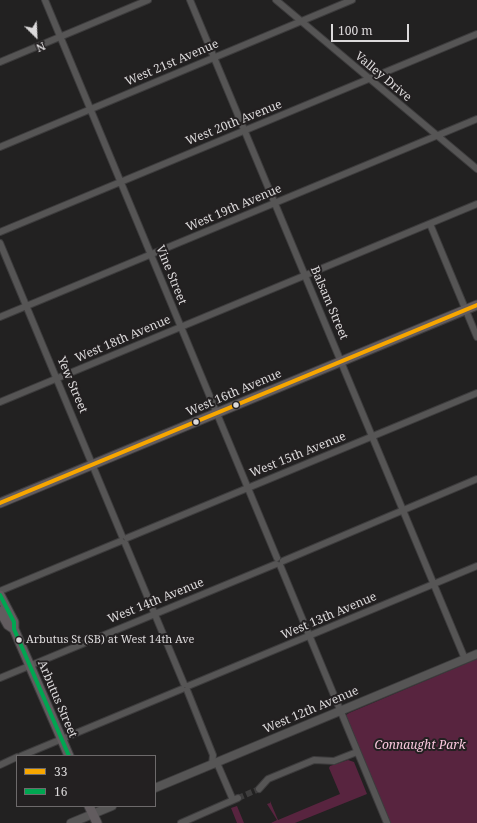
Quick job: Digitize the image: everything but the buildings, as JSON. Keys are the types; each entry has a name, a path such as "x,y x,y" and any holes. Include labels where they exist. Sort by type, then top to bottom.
{"main road":[{"name":"West 16th Avenue","path":"0,503 477,304"},
{"name":"Arbutus Street","path":"0,595 14,622 14,629 69,755"},
{"name":"Arbutus Street","path":"0,612 8,625 14,629"},
{"path":"91,810 97,823"}],"street":[{"name":"Vine Street","path":"45,0 387,823"},
{"path":"0,62 148,0"},
{"name":"Balsam Street","path":"190,0 465,659"},
{"name":"Valley Drive","path":"276,0 477,169"},
{"name":"West 21st Avenue","path":"0,147 352,0"},
{"name":"West 20th Avenue","path":"0,232 477,34"},
{"name":"West 19th Avenue","path":"0,317 477,119"},
{"name":"West 18th Avenue","path":"0,402 477,204"},
{"path":"430,224 477,337"},
{"name":"Yew Street","path":"0,243 216,761 235,799 181,823"},
{"name":"West 15th Avenue","path":"0,591 477,393"},
{"name":"West 14th Avenue","path":"0,678 477,479"},
{"name":"West 13th Avenue","path":"22,755 477,566"},
{"name":"West 12th Avenue","path":"156,788 216,761 340,712 477,654"},
{"path":"259,789 268,779 314,760 334,761 357,752"},
{"path":"0,764 16,758"},
{"path":"71,823 91,810 107,807"}],"green space":[{"name":"Connaught Park","path":"477,659 477,823 390,823 346,715"},
{"path":"348,760 354,762 367,794 295,823 271,823 277,820 267,804 270,803 270,801 278,820 340,794 329,768 330,766"},
{"path":"237,806 244,823 237,823 231,808"}],"tunnel":[{"path":"238,798 259,789"}],"transit line":[{"name":"33","path":"0,503 477,305"},
{"name":"16","path":"0,595 14,622 14,629 69,755"}],"place":[{"name":"Arbutus St (SB) at West 14th Ave","path":"19,640"}]}
